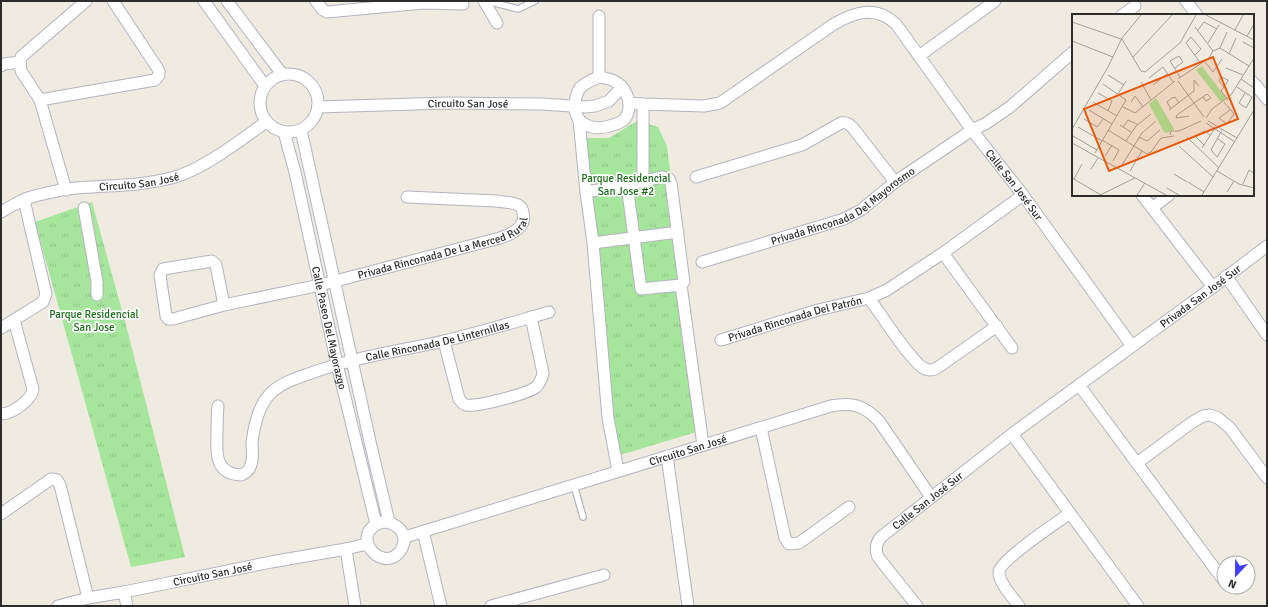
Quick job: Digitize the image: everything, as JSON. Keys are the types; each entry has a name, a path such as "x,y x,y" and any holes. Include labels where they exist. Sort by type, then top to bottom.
{"street":[{"path":"66,190 40,100 21,71 20,62 21,57 86,1"},
{"path":"40,100 155,80 157,78 159,72 158,69 113,1"},
{"path":"204,1 265,86"},
{"path":"316,1 323,10 327,12 423,2 463,4"},
{"path":"484,1 497,23"},
{"path":"919,56 995,1"},
{"path":"1186,1 1196,14"},
{"path":"231,2 282,74"},
{"path":"1123,14 1135,6"},
{"name":"Calle San José Sur","path":"629,102 643,104 704,106 720,103 846,17 860,13 880,13 888,17 896,24 972,130 1023,195 1132,346 1012,434 880,537 876,547 876,553 916,606"},
{"path":"599,16 599,77"},
{"name":"Privada Rinconada Del Mayorosmo","path":"702,262 844,219 861,210 895,182 972,130 985,124 1010,107 1072,53"},
{"path":"1,66 4,64 20,62"},
{"path":"282,74 300,76 308,81 316,93 318,106 317,112 311,123 296,132 284,132 278,130 266,122 261,114 259,104 260,94 269,80 282,74"},
{"path":"579,120 588,126 596,128 606,128 624,120 628,114 629,102 626,92 614,81 599,77 589,81 580,88 574,107 579,120 593,243 608,418 618,471"},
{"path":"1254,83 1267,99"},
{"name":"Circuito San José","path":"318,106 495,103 585,107 609,101 622,87"},
{"path":"643,104 643,181"},
{"name":"Circuito San José","path":"1,212 24,200 66,190 118,186 163,180 184,174 231,147 266,122"},
{"path":"696,177 802,145 841,123 848,123 895,182"},
{"name":"Calle Paseo Del Mayorazgo","path":"301,130 327,283 376,524"},
{"name":"Calle Paseo Del Mayorazgo","path":"284,132 327,283 344,362 390,522"},
{"path":"586,192 662,177 669,179 671,183 684,282 681,285 703,445"},
{"path":"627,185 641,289 681,285"},
{"name":"Privada Rinconada Del Patrón","path":"721,340 818,310 869,298 888,290 943,253 1023,195"},
{"path":"1143,196 1213,287"},
{"path":"1152,208 1168,196"},
{"name":"Privada Rinconada De La Merced Rural","path":"327,283 500,238 512,234 523,223 524,218 522,208 518,205 510,203 496,200 407,197"},
{"path":"1,328 42,302 46,294 24,200"},
{"path":"84,208 97,282 97,295"},
{"path":"593,243 678,232"},
{"name":"Privada San José Sur","path":"1132,346 1267,246"},
{"path":"943,253 1012,348"},
{"path":"224,305 216,265 214,262 212,261 163,269 161,272 160,275 166,316 168,319 173,319 224,305 327,283"},
{"path":"1226,276 1267,335"},
{"path":"869,298 904,348 918,364 926,370 932,371 946,363 997,326"},
{"name":"Calle Rinconada De Linternillas","path":"218,406 216,452 219,462 224,470 241,475 246,473 251,467 252,443 257,417 262,404 272,392 295,378 344,362 444,341 549,312"},
{"path":"444,341 459,399 463,404 467,405 488,404 531,390 540,381 543,373 531,317"},
{"path":"1,414 9,413 19,406 31,396 33,389 14,320"},
{"path":"1079,385 1216,569"},
{"name":"Circuito San José","path":"404,536 831,406 844,404 864,408 879,421 931,497"},
{"path":"1137,463 1191,423 1203,416 1210,415 1218,418 1230,428 1267,478"},
{"path":"761,428 785,538 789,544 799,543 850,506"},
{"path":"1012,434 1138,606"},
{"path":"667,456 688,606"},
{"path":"1,514 51,479 57,480 60,485 88,598"},
{"path":"1019,606 1006,589 999,576 1002,564 1029,542 1070,513"},
{"path":"390,522 399,528 404,536 403,545 395,556 381,558 370,550 367,544 368,533 376,524 390,522"},
{"path":"423,531 441,606"},
{"name":"Circuito San José","path":"58,606 88,598 367,544"},
{"path":"346,549 355,606"},
{"path":"491,606 604,575"},
{"path":"124,592 127,606"}],"lane":[{"path":"488,1 518,9 535,1"},
{"path":"574,484 583,517"}],"green space":[{"name":"Parque Residencial San Jose #2","path":"637,121 658,127 667,146 703,430 617,456 575,138 609,138"},
{"name":"Parque Residencial San Jose","path":"92,202 126,325 185,557 131,567 35,222"}]}
